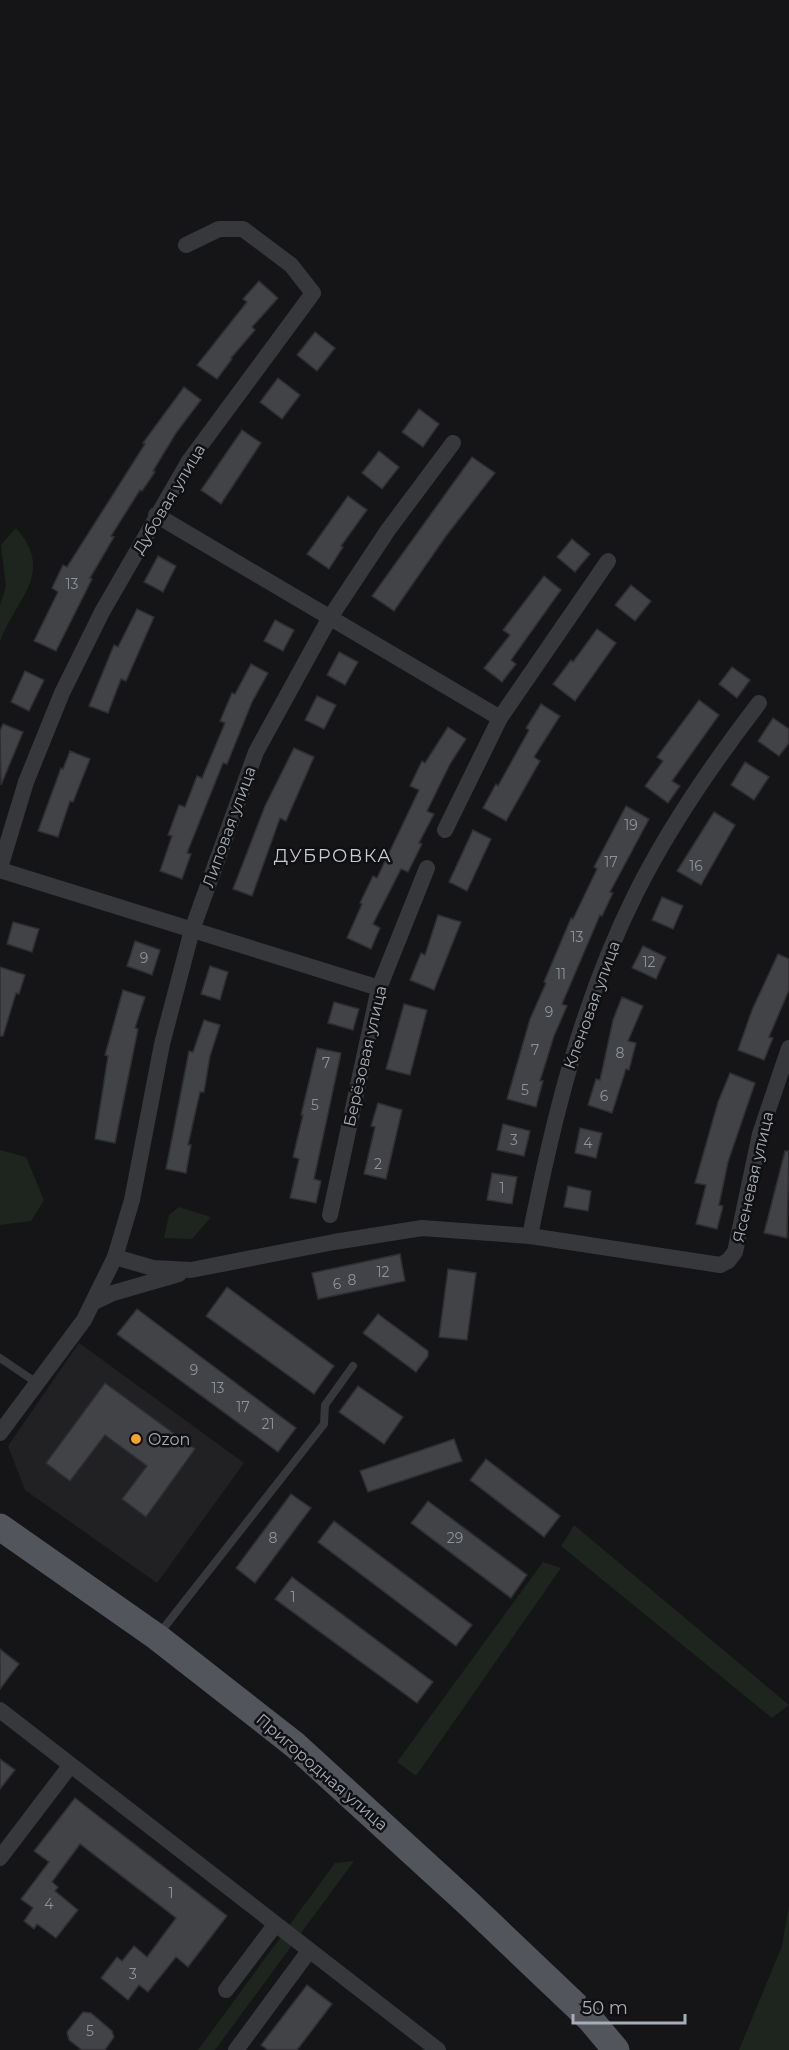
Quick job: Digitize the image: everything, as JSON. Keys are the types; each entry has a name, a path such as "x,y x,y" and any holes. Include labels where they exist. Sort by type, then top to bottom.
{"main road":[{"name":"Пригородная улица","path":"0,1527 157,1637 295,1745 501,1934 590,2019 616,2050"}],"street":[{"name":"Дубовая улица","path":"0,869 26,782 62,693 102,612 189,461 312,293 291,265 243,229 219,229 186,245"},
{"name":"Липовая улица","path":"0,1433 94,1302 115,1257 132,1200 162,1044 192,930 256,752 329,618 388,530 453,443"},
{"path":"156,515 500,718"},
{"path":"445,830 500,718 608,561"},
{"name":"Кленовая улица","path":"530,1236 560,1098 604,964 636,893 671,829 718,757 759,703"},
{"name":"Берёзовая улица","path":"330,1215 379,987 427,868"},
{"path":"0,869 379,987"},
{"name":"Ясеневая улица","path":"530,1236 720,1265 729,1261 735,1252 760,1134 789,1048"},
{"path":"94,1302 113,1293 191,1270 334,1242 422,1228 530,1236"},
{"path":"115,1257 153,1268 191,1270"},
{"path":"0,1710 438,2050"},
{"path":"0,1858 70,1766"},
{"path":"226,1990 275,1925"},
{"path":"236,2050 309,1951"}],"lane":[{"path":"0,1358 37,1383"},
{"path":"157,1637 324,1424 325,1405 353,1366"}],"shaded area":[{"path":"16,528 27,544 33,559 33,572 23,598 0,642 0,605 6,587 1,545"},
{"path":"0,1150 26,1157 44,1200 31,1221 0,1225"},
{"path":"179,1207 211,1217 192,1239 164,1238 169,1215"},
{"path":"79,1343 244,1463 157,1583 25,1490 8,1446"},
{"path":"574,1525 789,1705 772,1718 561,1546"},
{"path":"543,1562 561,1568 416,1776 397,1762"},
{"path":"354,1861 215,2050 198,2050 335,1863"},
{"path":"789,1905 789,2050 739,2050 782,1946"}],"building":[{"path":"259,281 278,298 252,327 255,330 231,358 217,379 197,365 247,302 243,299"},
{"path":"315,332 335,348 317,371 297,355"},
{"path":"278,378 300,395 282,419 260,402"},
{"path":"184,387 201,400 176,433 153,471 155,472 142,491 140,490 111,536 114,537 90,578 92,579 56,651 34,641 58,592 52,588 63,565 67,567 145,444 143,443"},
{"path":"419,409 439,424 423,447 402,432"},
{"path":"242,430 261,443 221,504 201,490"},
{"path":"379,451 399,467 382,489 362,473"},
{"path":"472,457 495,473 446,536 394,611 372,596"},
{"path":"348,496 367,510 341,546 343,547 329,569 307,554"},
{"path":"572,539 590,554 575,572 557,557"},
{"path":"158,556 176,566 163,592 144,582"},
{"path":"544,576 561,590 511,660 516,664 502,682 484,668 510,635 503,630"},
{"path":"631,585 651,601 635,621 615,605"},
{"path":"137,609 154,617 126,681 121,679 108,713 89,706 114,645 118,647"},
{"path":"275,620 294,630 283,651 264,641"},
{"path":"597,629 616,643 575,701 553,684 571,660 573,662"},
{"path":"339,652 358,662 345,685 327,675"},
{"path":"251,664 268,673 252,702 227,764 223,763 187,853 191,854 182,879 160,871 172,836 168,835 179,805 185,807 197,776 202,778 225,723 220,721 232,693 235,694"},
{"path":"732,667 750,680 737,698 719,684"},
{"path":"25,671 44,680 29,711 11,702"},
{"path":"317,696 336,705 324,729 305,720"},
{"path":"699,700 719,715 672,781 680,786 668,803 645,786 663,761 657,757"},
{"path":"541,704 560,716 534,757 540,761 506,821 483,808 496,784 498,786 529,730 526,728"},
{"path":"773,718 789,729 789,743 779,756 758,741"},
{"path":"3,724 23,732 1,785 0,731"},
{"path":"448,727 466,739 450,764 427,811 434,814 419,843 422,844 408,872 401,869 373,924 380,928 371,949 347,938 373,876 377,878 419,790 410,786 422,761 425,763"},
{"path":"294,748 314,757 286,821 280,818 252,896 233,889 265,806"},
{"path":"70,751 90,759 73,802 70,801 58,837 38,831 61,768 63,769"},
{"path":"745,762 769,777 754,800 731,785"},
{"path":"626,806 649,819 610,892 613,893 602,916 600,915 562,1004 567,1006 554,1036 540,1081 543,1081 536,1107 507,1099 530,1019 546,983 544,982 571,918 573,919 597,869 594,867"},
{"path":"714,812 735,825 701,885 677,871"},
{"path":"473,830 491,839 467,891 449,882"},
{"path":"662,897 683,906 673,929 652,920"},
{"path":"438,915 461,922 434,990 410,980 421,953 425,955"},
{"path":"13,922 39,929 32,952 7,944"},
{"path":"135,941 160,950 152,975 127,966"},
{"path":"643,946 666,957 656,979 632,968"},
{"path":"778,954 789,959 789,990 769,1037 773,1038 764,1060 738,1050 752,1010"},
{"path":"210,966 228,972 220,1000 201,994"},
{"path":"0,967 25,975 19,994 16,993 3,1036 0,1036"},
{"path":"123,990 145,997 135,1028 138,1029 115,1143 95,1139 108,1056 105,1055"},
{"path":"622,997 643,1006 628,1041 636,1043 629,1070 626,1069 612,1113 588,1105 596,1079 600,1080 613,1020"},
{"path":"334,1002 359,1009 353,1030 328,1023"},
{"path":"404,1004 427,1010 410,1075 386,1069"},
{"path":"204,1020 220,1025 210,1056 204,1092 200,1092 188,1145 191,1145 186,1173 166,1169 189,1051 193,1052"},
{"path":"317,1048 341,1053 314,1179 321,1181 316,1203 290,1198 299,1159 293,1157"},
{"path":"730,1073 755,1083 728,1162 719,1205 723,1206 717,1229 696,1224 706,1185 695,1183 718,1102"},
{"path":"378,1103 402,1110 386,1179 364,1174 375,1127 371,1126"},
{"path":"503,1124 530,1131 524,1156 497,1150"},
{"path":"580,1128 602,1133 596,1158 575,1153"},
{"path":"785,1151 789,1151 787,1238 764,1233"},
{"path":"492,1173 517,1177 512,1204 487,1200"},
{"path":"568,1186 591,1191 588,1211 564,1207"},
{"path":"400,1254 405,1281 318,1299 312,1273"},
{"path":"448,1269 476,1273 467,1340 439,1337"},
{"path":"227,1287 334,1366 314,1394 206,1316"},
{"path":"137,1309 296,1428 278,1452 117,1334"},
{"path":"378,1314 428,1351 428,1356 416,1372 363,1333"},
{"path":"105,1383 195,1449 146,1517 122,1499 147,1466 105,1435 70,1481 46,1463"},
{"path":"358,1386 403,1417 384,1444 339,1412"},
{"path":"454,1439 462,1461 368,1492 360,1471"},
{"path":"486,1459 560,1516 544,1537 470,1480"},
{"path":"291,1494 311,1508 255,1583 236,1568"},
{"path":"428,1501 527,1575 511,1598 411,1523"},
{"path":"334,1521 472,1625 456,1646 318,1542"},
{"path":"292,1577 433,1682 417,1703 275,1599"},
{"path":"0,1649 19,1664 0,1689"},
{"path":"0,1759 15,1770 0,1789"},
{"path":"75,1798 227,1916 188,1967 176,1957 148,1992 139,1985 128,2000 101,1978 117,1957 122,1961 134,1946 147,1957 176,1918 80,1844 52,1882 58,1887 55,1891 78,1910 56,1938 37,1924 34,1929 24,1921 33,1908 21,1899 49,1862 34,1851"},
{"path":"307,1985 332,2004 297,2050 268,2050 261,2045"},
{"path":"83,2012 91,2013 112,2031 114,2037 105,2050 82,2050 69,2040 67,2032"}],"place":[{"name":"Ozon","path":"136,1439"}],"district":[{"name":"ДУБРОВКА","path":"333,856"}]}
